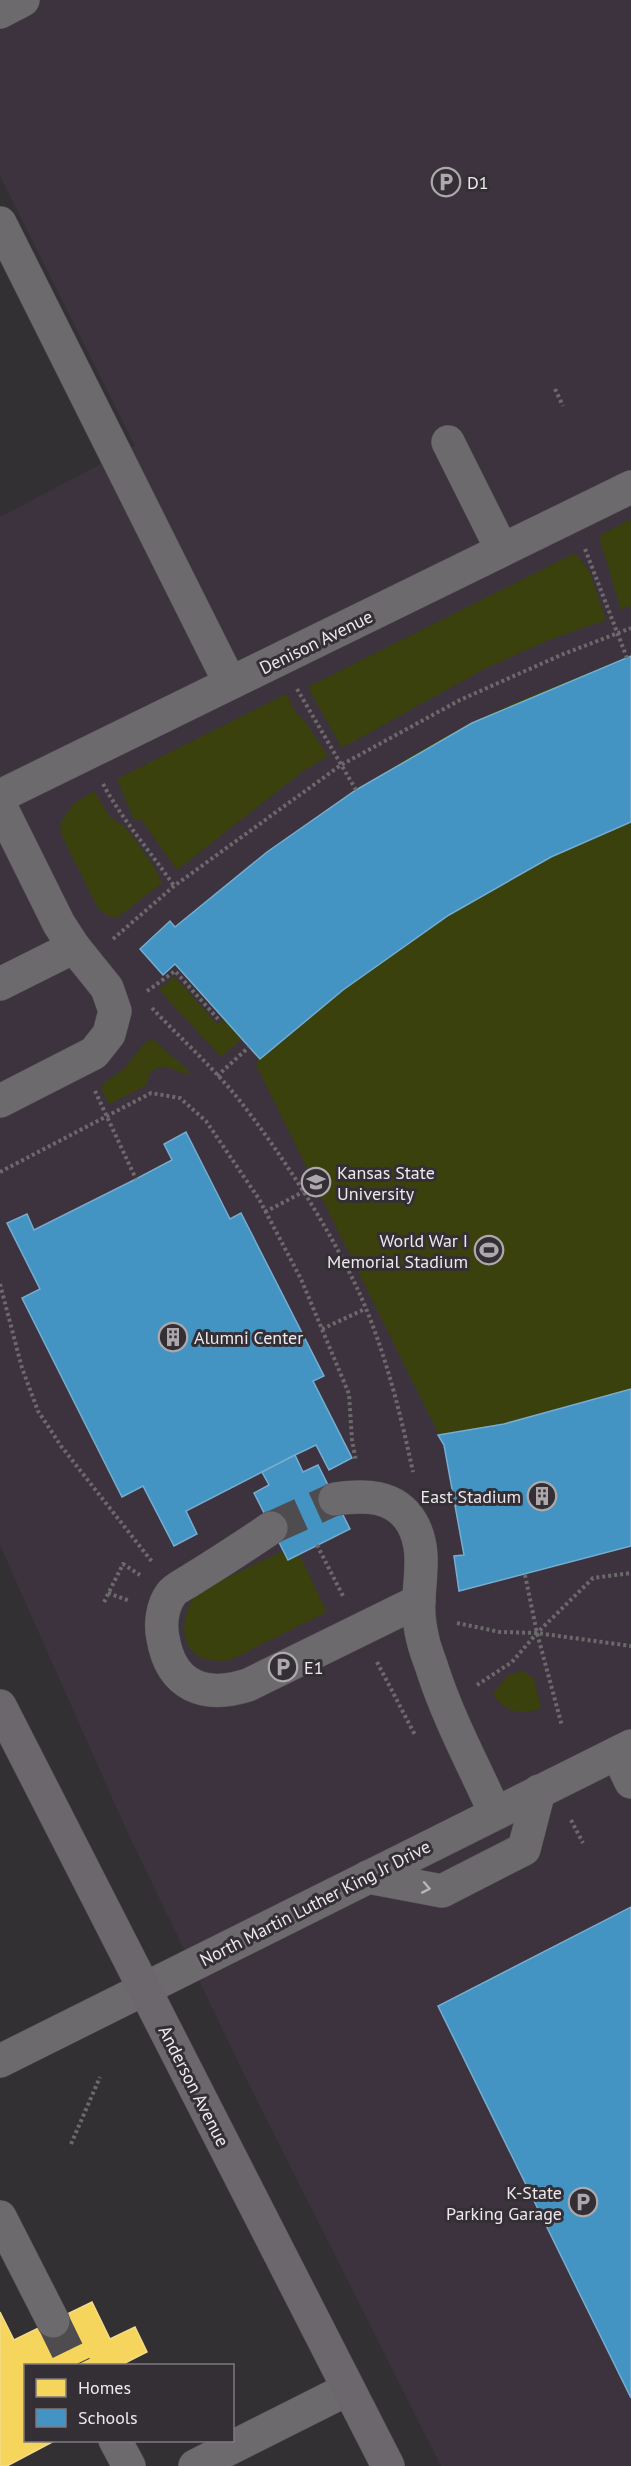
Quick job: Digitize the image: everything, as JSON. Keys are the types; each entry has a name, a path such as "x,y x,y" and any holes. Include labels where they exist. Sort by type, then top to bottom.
{"main road":[{"name":"Anderson Avenue","path":"0,1706 388,2466"}],"street":[{"path":"0,12 23,0"},
{"path":"0,224 230,683"},
{"path":"448,442 502,550"},
{"name":"Denison Avenue","path":"0,796 631,487"},
{"path":"0,805 59,924 74,947 108,988 115,1011 109,1035 94,1053 0,1101"},
{"path":"0,984 74,947"},
{"path":"335,1499 365,1495 388,1501 404,1513 411,1522 421,1551 419,1601 423,1641 441,1693 495,1813"},
{"path":"272,1528 171,1593 163,1613 161,1632 166,1658 182,1679 204,1690 229,1691 248,1685 419,1601"},
{"path":"624,1749 631,1782"},
{"name":"North Martin Luther King Jr Drive","path":"0,2061 624,1749"},
{"path":"368,1877 442,1891 524,1849 540,1791"},
{"path":"0,2217 53,2321"},
{"path":"195,2466 348,2389"},
{"path":"116,2442 129,2466"}],"path":[{"path":"555,389 563,406"},
{"path":"591,568 627,658"},
{"path":"109,942 174,886 341,765 460,700 561,655 631,628"},
{"path":"308,707 356,790"},
{"path":"101,781 118,812 145,844 174,886"},
{"path":"142,996 175,971 218,1019"},
{"path":"145,1001 239,1100 303,1192 352,1280 365,1309 390,1376 414,1475"},
{"path":"217,1076 249,1047"},
{"path":"93,1087 135,1179"},
{"path":"0,1172 151,1093 180,1098 206,1121 266,1212 301,1279 348,1394 352,1440 358,1469"},
{"path":"266,1212 303,1192"},
{"path":"0,1284 22,1368 38,1411 61,1446 158,1570"},
{"path":"322,1329 365,1309"},
{"path":"317,1545 347,1603"},
{"path":"104,1602 123,1564 148,1580"},
{"path":"477,1686 512,1662 537,1633 593,1578 631,1573"},
{"path":"525,1575 537,1633 562,1726"},
{"path":"455,1622 500,1632 537,1633 631,1646"},
{"path":"373,1655 419,1742"},
{"path":"568,1815 583,1844"},
{"path":"71,2144 100,2077"}],"shaded area":[{"name":"Kansas State University","path":"0,0 631,0 631,2466 441,2466 245,2076 126,1829 0,1545 0,517 135,446 0,176"}],"green space":[{"path":"631,521 631,606 621,610 599,536"},
{"path":"575,553 589,571 606,620 549,640 484,669 342,748 308,687"},
{"name":"World War I Memorial Stadium","path":"631,656 631,1546 459,1591 454,1556 464,1554 444,1445 256,1065 259,1059 242,1039 221,1057 159,990 174,976 217,1024 224,1019 175,965 163,975 140,949 170,921 175,927 281,844 392,767 490,714"},
{"path":"286,694 297,714 304,720 328,756 302,772 177,870 141,819 134,820 117,779"},
{"path":"94,791 110,817 125,827 136,841 162,883 118,917 107,916 98,908 62,836 60,824 73,804"},
{"path":"154,1040 192,1074 166,1067 155,1069 149,1074 147,1085 109,1104 101,1088 105,1082 124,1069 146,1041"},
{"path":"283,1551 288,1560 299,1554 327,1612 230,1660 201,1657 192,1651 186,1641 185,1618 197,1592"},
{"path":"523,1671 534,1679 541,1708 526,1712 514,1711 503,1705 493,1694 508,1675"}],"building: Homes":[{"path":"92,2302 110,2339 135,2327 147,2352 123,2364 24,2364 24,2442 52,2442 7,2466 0,2466 0,2312 14,2340"}],"building: Schools":[{"path":"631,656 631,822 551,857 449,915 343,990 260,1059 175,964 163,975 140,949 170,921 175,927 267,852 356,790 472,723"},
{"name":"Alumni Center","path":"186,1132 230,1219 241,1213 324,1376 313,1381 352,1458 329,1470 316,1445 295,1455 186,1511 197,1534 174,1546 143,1486 122,1497 22,1298 40,1289 7,1223 27,1214 34,1230 136,1179 172,1160 164,1144"},
{"name":"East Stadium","path":"631,1389 631,1546 459,1591 454,1556 464,1555 444,1445 438,1435 504,1424"},
{"path":"295,1455 303,1472 318,1465 350,1529 288,1560 254,1493 269,1485 262,1472"},
{"name":"K-State Parking Garage","path":"631,1907 631,2398 438,2006"}],"tunnel":[{"path":"271,1528 335,1499"},
{"path":"53,2321 74,2364"}],"place":[{"name":"D1","path":"446,182"},
{"name":"Kansas State University","path":"316,1182"},
{"name":"World War I Memorial Stadium","path":"489,1250"},
{"name":"Alumni Center","path":"173,1337"},
{"name":"East Stadium","path":"542,1496"},
{"name":"E1","path":"283,1667"},
{"name":"K-State Parking Garage","path":"583,2202"}]}
